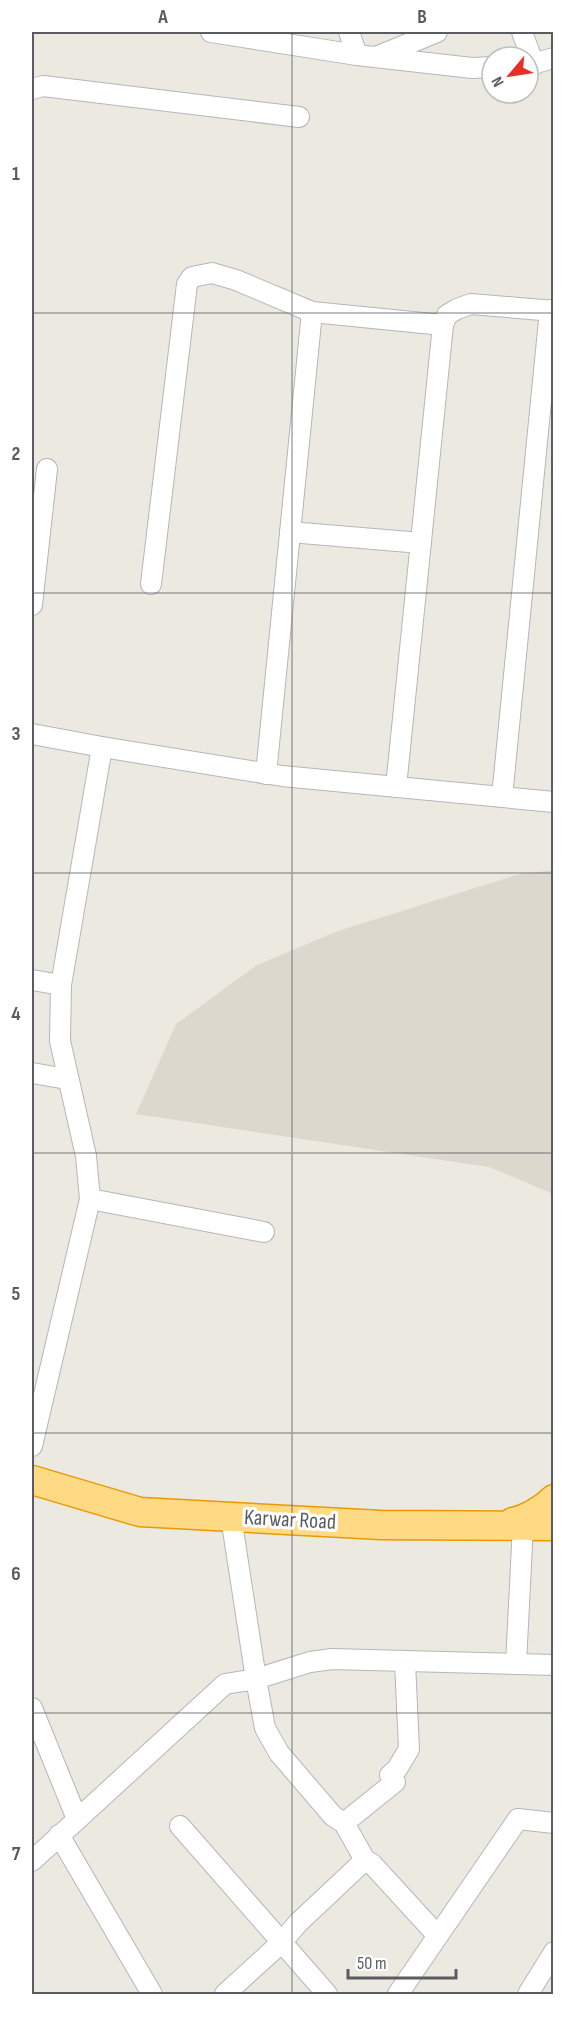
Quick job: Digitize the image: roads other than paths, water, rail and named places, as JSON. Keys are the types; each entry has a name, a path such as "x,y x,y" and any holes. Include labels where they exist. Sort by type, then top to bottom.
{"highway":[{"name":"Karwar Road","path":"32,1480 140,1512 381,1525 554,1526"},
{"path":"511,1525 548,1505 554,1499"}],"street":[{"path":"211,32 280,37 366,56 480,68"},
{"path":"349,32 366,56"},
{"path":"366,56 437,32"},
{"path":"32,89 43,86 299,117"},
{"path":"152,584 187,284 192,277 212,273 236,280 312,312 443,325"},
{"path":"396,787 443,325 447,315 471,304 552,310 502,798"},
{"path":"266,774 312,312"},
{"path":"32,605 47,469"},
{"path":"290,532 421,543"},
{"path":"32,734 266,774 554,802"},
{"path":"32,1446 90,1199 86,1156 60,1041 61,985 102,747"},
{"path":"32,980 61,985"},
{"path":"32,1073 72,1097"},
{"path":"90,1199 264,1232"},
{"path":"231,1517 265,1728 279,1753 333,1816 344,1823 365,1860 372,1864 437,1935"},
{"path":"511,1525 516,1664"},
{"path":"32,1861 225,1684 256,1679 310,1662 332,1659 554,1665"},
{"path":"344,1823 392,1779 409,1749 405,1662"},
{"path":"32,1708 77,1819"},
{"path":"398,1995 518,1819 554,1823"},
{"path":"180,1826 327,1995"},
{"path":"59,1835 152,1995"},
{"path":"225,1995 365,1860"},
{"path":"528,1995 554,1952"}]}
